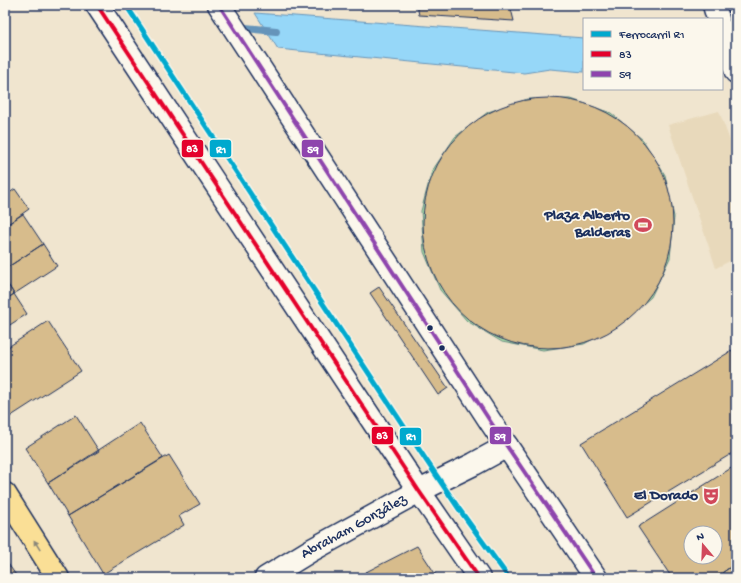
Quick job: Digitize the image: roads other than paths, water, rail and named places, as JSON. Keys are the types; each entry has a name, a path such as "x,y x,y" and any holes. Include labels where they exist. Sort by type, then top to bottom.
{"main road":[{"path":"97,5 479,578"},
{"path":"714,5 718,18"},
{"path":"220,7 507,446 596,578"},
{"path":"724,35 736,72"},
{"name":"Abraham González","path":"266,578 310,551 419,490 474,464 507,446"},
{"path":"5,494 58,578"}],"water":[{"path":"255,13 583,38 583,72 550,69 524,73 278,49"}],"waterway":[{"path":"245,28 276,31"}],"rail line":[{"name":"R1","path":"126,5 426,460 509,578"}],"place":[{"name":"Plaza Alberto Balderas","path":"643,225"},
{"name":"El Dorado","path":"711,496"}]}
